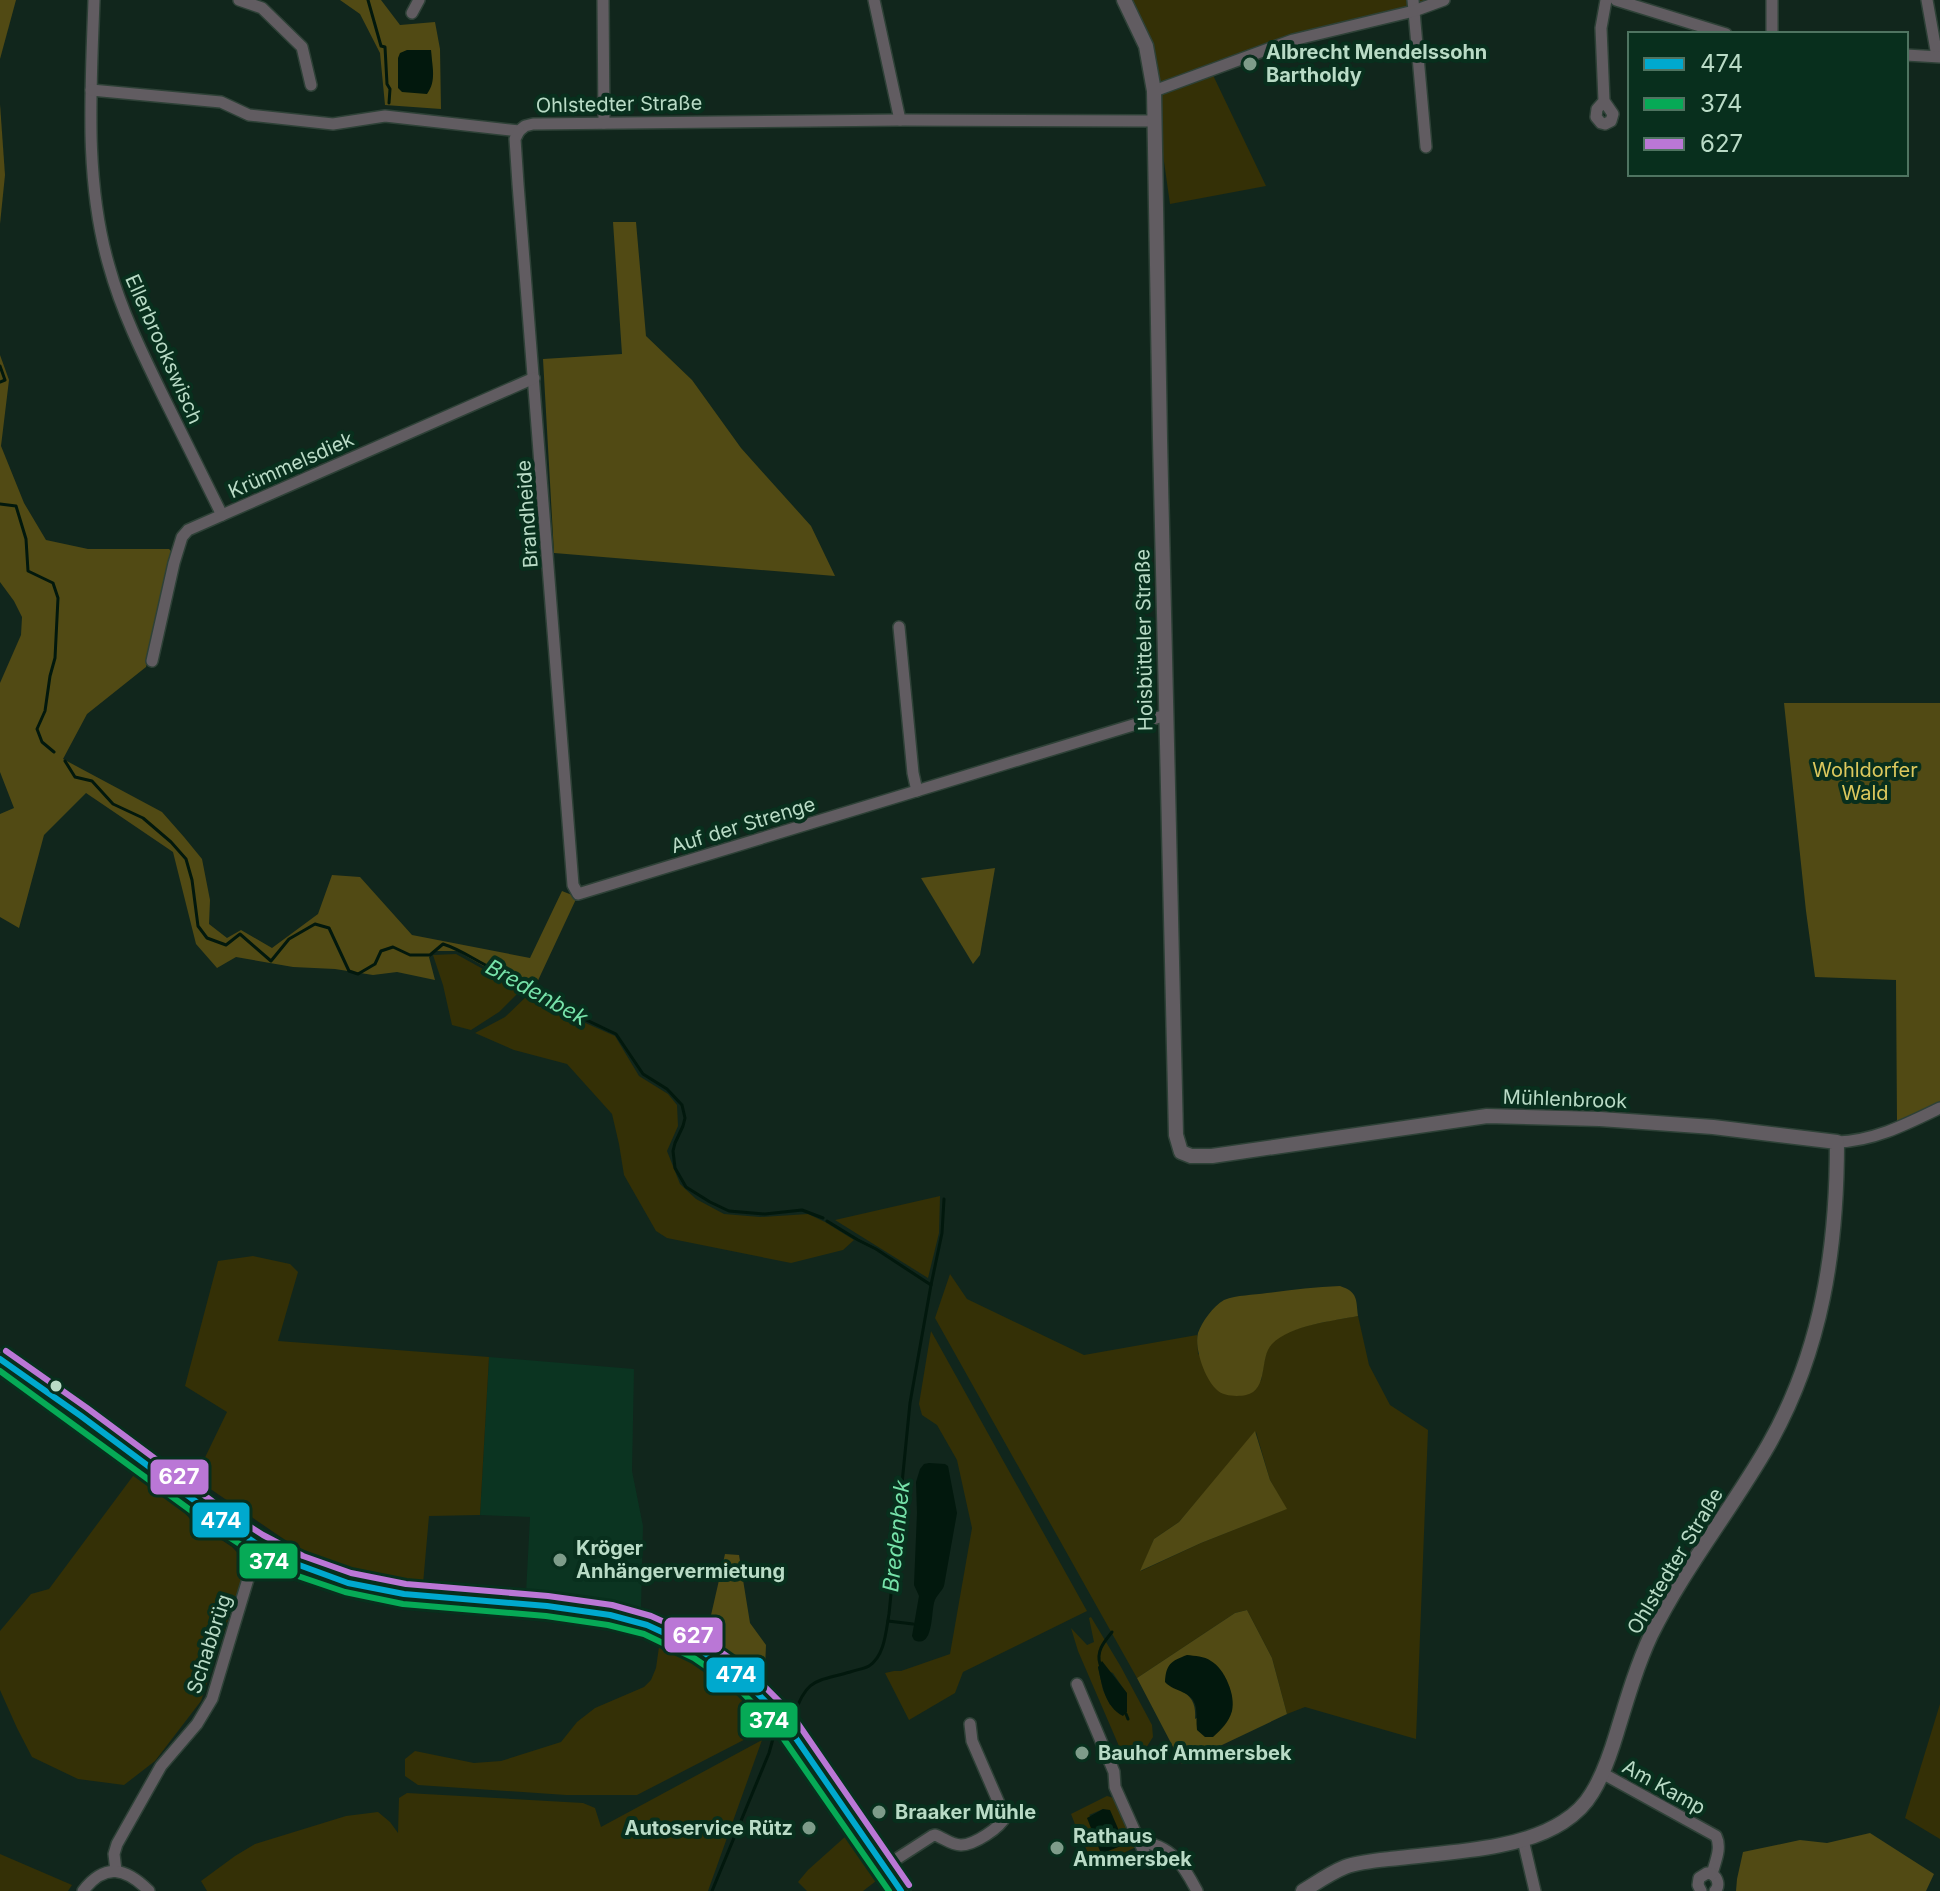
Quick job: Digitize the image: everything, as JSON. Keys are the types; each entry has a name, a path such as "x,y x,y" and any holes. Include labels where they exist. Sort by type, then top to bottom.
{"main road":[{"path":"0,1359 51,1393 204,1508 262,1547 319,1574 381,1591 425,1598 572,1609 639,1623 673,1635 707,1654 748,1685 785,1723 901,1891"}],"street":[{"name":"Ellerbrookswisch","path":"94,0 91,145 94,187 108,264 139,347 222,515"},
{"path":"239,0 262,8 302,47 311,85"},
{"path":"412,13 419,0"},
{"path":"603,0 604,123"},
{"path":"874,0 900,120"},
{"name":"Hoisbütteler Straße","path":"1124,0 1146,46 1154,91 1176,1135 1178,1147 1185,1154"},
{"path":"1154,91 1293,40 1444,0"},
{"path":"1604,101 1601,28 1606,0"},
{"path":"1616,0 1720,32"},
{"path":"1772,0 1772,32"},
{"path":"1908,55 1939,56 1927,0"},
{"path":"1414,6 1426,147"},
{"name":"Ohlstedter Straße","path":"91,90 221,102 249,115 333,124 385,116 519,131 533,124 1154,121"},
{"name":"Brandheide","path":"519,131 515,139 518,184 573,885 578,894"},
{"name":"Krümmelsdiek","path":"152,661 182,537 188,530 534,378"},
{"path":"899,627 917,791"},
{"name":"Auf der Strenge","path":"578,894 1166,715"},
{"name":"Mühlenbrook","path":"1185,1154 1212,1156 1487,1116 1600,1119 1699,1126 1837,1142 1857,1141 1940,1108"},
{"name":"Ohlstedter Straße","path":"1303,1891 1346,1867 1478,1849 1545,1833 1575,1814 1593,1793 1651,1635 1769,1443 1803,1372 1828,1277 1834,1226 1837,1142"},
{"name":"Schabbrüg","path":"116,1871 114,1854 117,1844 153,1779 197,1724 212,1699 251,1569 262,1547"},
{"path":"1077,1684 1114,1772 1115,1787 1142,1847 1151,1843 1184,1865 1197,1891"},
{"path":"884,1867 932,1836 963,1845 1001,1825 1005,1817 972,1741 970,1724"},
{"name":"Am Kamp","path":"1602,1773 1716,1836 1719,1848 1712,1874"},
{"path":"1523,1840 1535,1891"},
{"path":"83,1891 96,1877 116,1871 129,1875 149,1891"},
{"name":"Am Kamp","path":"1701,1891 1699,1878 1712,1874"},
{"name":"Am Kamp","path":"1712,1874 1718,1884 1715,1891"}],"shaded area":[{"path":"1132,0 1444,0 1293,40 1211,71 1266,186 1170,204 1154,91 1152,43"},
{"path":"431,50 433,79 427,94 402,92 398,88 398,58 400,53"},
{"path":"456,954 521,990 499,1012 471,1030 452,1025 433,955"},
{"path":"529,994 540,1003 615,1036 639,1076 668,1094 677,1105 678,1126 667,1151 680,1184 696,1199 724,1214 760,1217 808,1214 854,1240 843,1250 791,1263 667,1238 656,1231 624,1175 612,1114 567,1064 514,1050 475,1033 505,1017"},
{"path":"940,1196 939,1233 928,1278 835,1220"},
{"path":"253,1256 290,1264 298,1272 278,1341 489,1357 480,1515 429,1516 423,1584 346,1567 294,1546 206,1486 197,1474 227,1412 185,1386 218,1261"},
{"path":"950,1274 967,1299 1084,1355 1197,1335 1198,1354 1261,1381 1268,1348 1274,1341 1308,1326 1358,1316 1369,1365 1390,1405 1428,1430 1416,1739 1305,1707 1287,1714 1272,1658 1247,1610 1235,1613 1137,1678 935,1318","holes":["1256,1432 1270,1480 1286,1509 1141,1571 1154,1539 1179,1522"]},
{"path":"931,1331 1087,1611 963,1672 955,1693 909,1720 885,1673 901,1671 950,1654 972,1528 957,1460 937,1425 922,1415 919,1404"},
{"path":"489,1357 634,1369 632,1471 643,1526 641,1608 600,1599 526,1593 530,1517 480,1515"},
{"path":"929,1463 948,1466 957,1513 944,1586 935,1600 928,1636 920,1642 912,1636 919,1596 914,1585 916,1482 920,1469"},
{"path":"136,1472 177,1504 190,1519 232,1547 247,1563 201,1701 155,1761 124,1785 78,1779 32,1757 0,1690 0,1631 31,1594 49,1589"},
{"path":"1089,1618 1121,1667 1152,1725 1153,1737 1146,1748 1129,1760 1125,1760 1071,1628 1087,1645 1094,1642","holes":["1098,1667 1113,1673 1127,1694 1127,1706 1110,1705"]},
{"path":"659,1647 678,1652 708,1672 742,1698 767,1728 637,1795 566,1795 418,1785 405,1776 405,1759 415,1751 474,1763 501,1761 561,1742 577,1722 595,1708 644,1687 656,1668"},
{"path":"1187,1655 1205,1658 1216,1665 1231,1691 1231,1715 1213,1737 1205,1737 1197,1730 1196,1708 1191,1698 1165,1682 1170,1664"},
{"path":"1102,1661 1127,1693 1127,1712 1123,1716 1112,1707 1105,1695 1098,1667"},
{"path":"1940,1704 1940,1839 1905,1818"},
{"path":"762,1740 708,1891 207,1891 201,1881 255,1844 346,1816 378,1812 398,1833 399,1798 407,1793 583,1803 595,1808 601,1827"},
{"path":"1107,1796 1114,1798 1134,1848 1096,1866 1071,1814","holes":["1103,1809 1123,1844 1089,1815"]},
{"path":"1103,1809 1110,1810 1123,1840 1121,1846 1103,1853 1087,1818"},
{"path":"846,1836 876,1881 863,1891 807,1891 798,1882"},
{"path":"0,1854 72,1885 68,1891 0,1891"}],"green space":[{"path":"0,0 16,0 0,59"},
{"path":"340,0 381,0 400,25 435,22 440,49 441,109 385,105 380,53 360,14","holes":["407,50 431,50 432,71"]},
{"path":"0,104 5,175 0,224"},
{"path":"613,222 636,222 646,336 692,380 741,448 811,526 835,576 554,553 543,359 622,354"},
{"path":"0,355 9,380 1,446 24,503 46,540 88,549 169,549 174,554 146,667 87,714 63,759 162,812 202,859 210,900 209,924 227,938 241,930 272,948 318,914 332,875 360,877 412,935 530,958 562,891 577,897 534,989 524,989 457,951 436,951 429,957 435,980 397,972 373,975 293,967 236,957 217,968 196,944 173,852 86,793 44,835 19,928 0,917 0,814 14,808 0,772 0,683 21,635 22,617 0,582"},
{"name":"Wohldorfer Wald","path":"1784,703 1940,703 1940,1102 1897,1121 1896,980 1815,977"},
{"path":"995,868 980,955 973,964 921,878"},
{"path":"1340,1286 1353,1294 1358,1316 1313,1325 1280,1338 1268,1350 1261,1380 1253,1392 1230,1396 1220,1392 1208,1379 1198,1347 1198,1333 1212,1310 1224,1300"},
{"path":"1255,1431 1270,1480 1287,1509 1140,1571 1154,1539 1179,1522"},
{"path":"725,1554 739,1555 750,1623 766,1645 765,1668 761,1675 706,1637"},
{"path":"1247,1610 1272,1658 1287,1714 1182,1764 1137,1678 1235,1613","holes":["1224,1675 1232,1697 1195,1719 1193,1702 1180,1690"]},
{"path":"1870,1833 1934,1874 1926,1891 1736,1891 1743,1852 1800,1840 1827,1843"}],"waterway":[{"path":"368,0 381,46 385,47 389,103"},
{"name":"Bredenbek","path":"0,366 5,380 0,382"},
{"name":"Bredenbek","path":"0,504 16,506 26,539 28,571 53,583 58,598 55,658 45,711 37,729 42,742 54,752"},
{"name":"Bredenbek","path":"65,761 75,777 92,781 113,804 143,818 186,859 198,926 207,938 226,945 240,934 271,961 289,939 315,924 329,928 349,971 358,974 375,964 381,951 393,947 410,955 430,955 443,944 496,970 515,975 519,985 529,987 542,999 616,1034 643,1074 667,1089 682,1105 685,1118 673,1151 675,1168 686,1187 729,1211 765,1214 802,1210 823,1218"},
{"path":"931,1285 942,1233 944,1199"},
{"name":"Bredenbek","path":"794,1715 803,1694 814,1683 869,1666 884,1642 910,1403 931,1285 827,1221"},
{"path":"888,1621 913,1624"},
{"path":"1100,1664 1100,1651 1112,1632"},
{"path":"1126,1714 1128,1719"},
{"name":"Bredenbek","path":"712,1891 769,1753 776,1728"}],"transit line":[{"name":"627","path":"6,1351 224,1510 303,1556 351,1573 406,1584 548,1596 612,1605 651,1616 704,1640 752,1674 790,1712 909,1885"},
{"name":"474","path":"0,1359 218,1518 257,1544 299,1565 348,1583 404,1594 547,1606 610,1615 647,1625 699,1649 746,1682 782,1718 901,1891"},
{"name":"374","path":"0,1371 212,1526 295,1575 345,1592 403,1604 546,1616 608,1625 644,1634 694,1658 739,1689 774,1725 889,1891"}],"place":[{"name":"Albrecht Mendelssohn Bartholdy","path":"1250,64"},
{"name":"Kröger Anhängervermietung","path":"560,1560"},
{"name":"Bauhof Ammersbek","path":"1082,1753"},
{"name":"Braaker Mühle","path":"879,1812"},
{"name":"Autoservice Rütz","path":"809,1828"},
{"name":"Rathaus Ammersbek","path":"1057,1848"}]}
